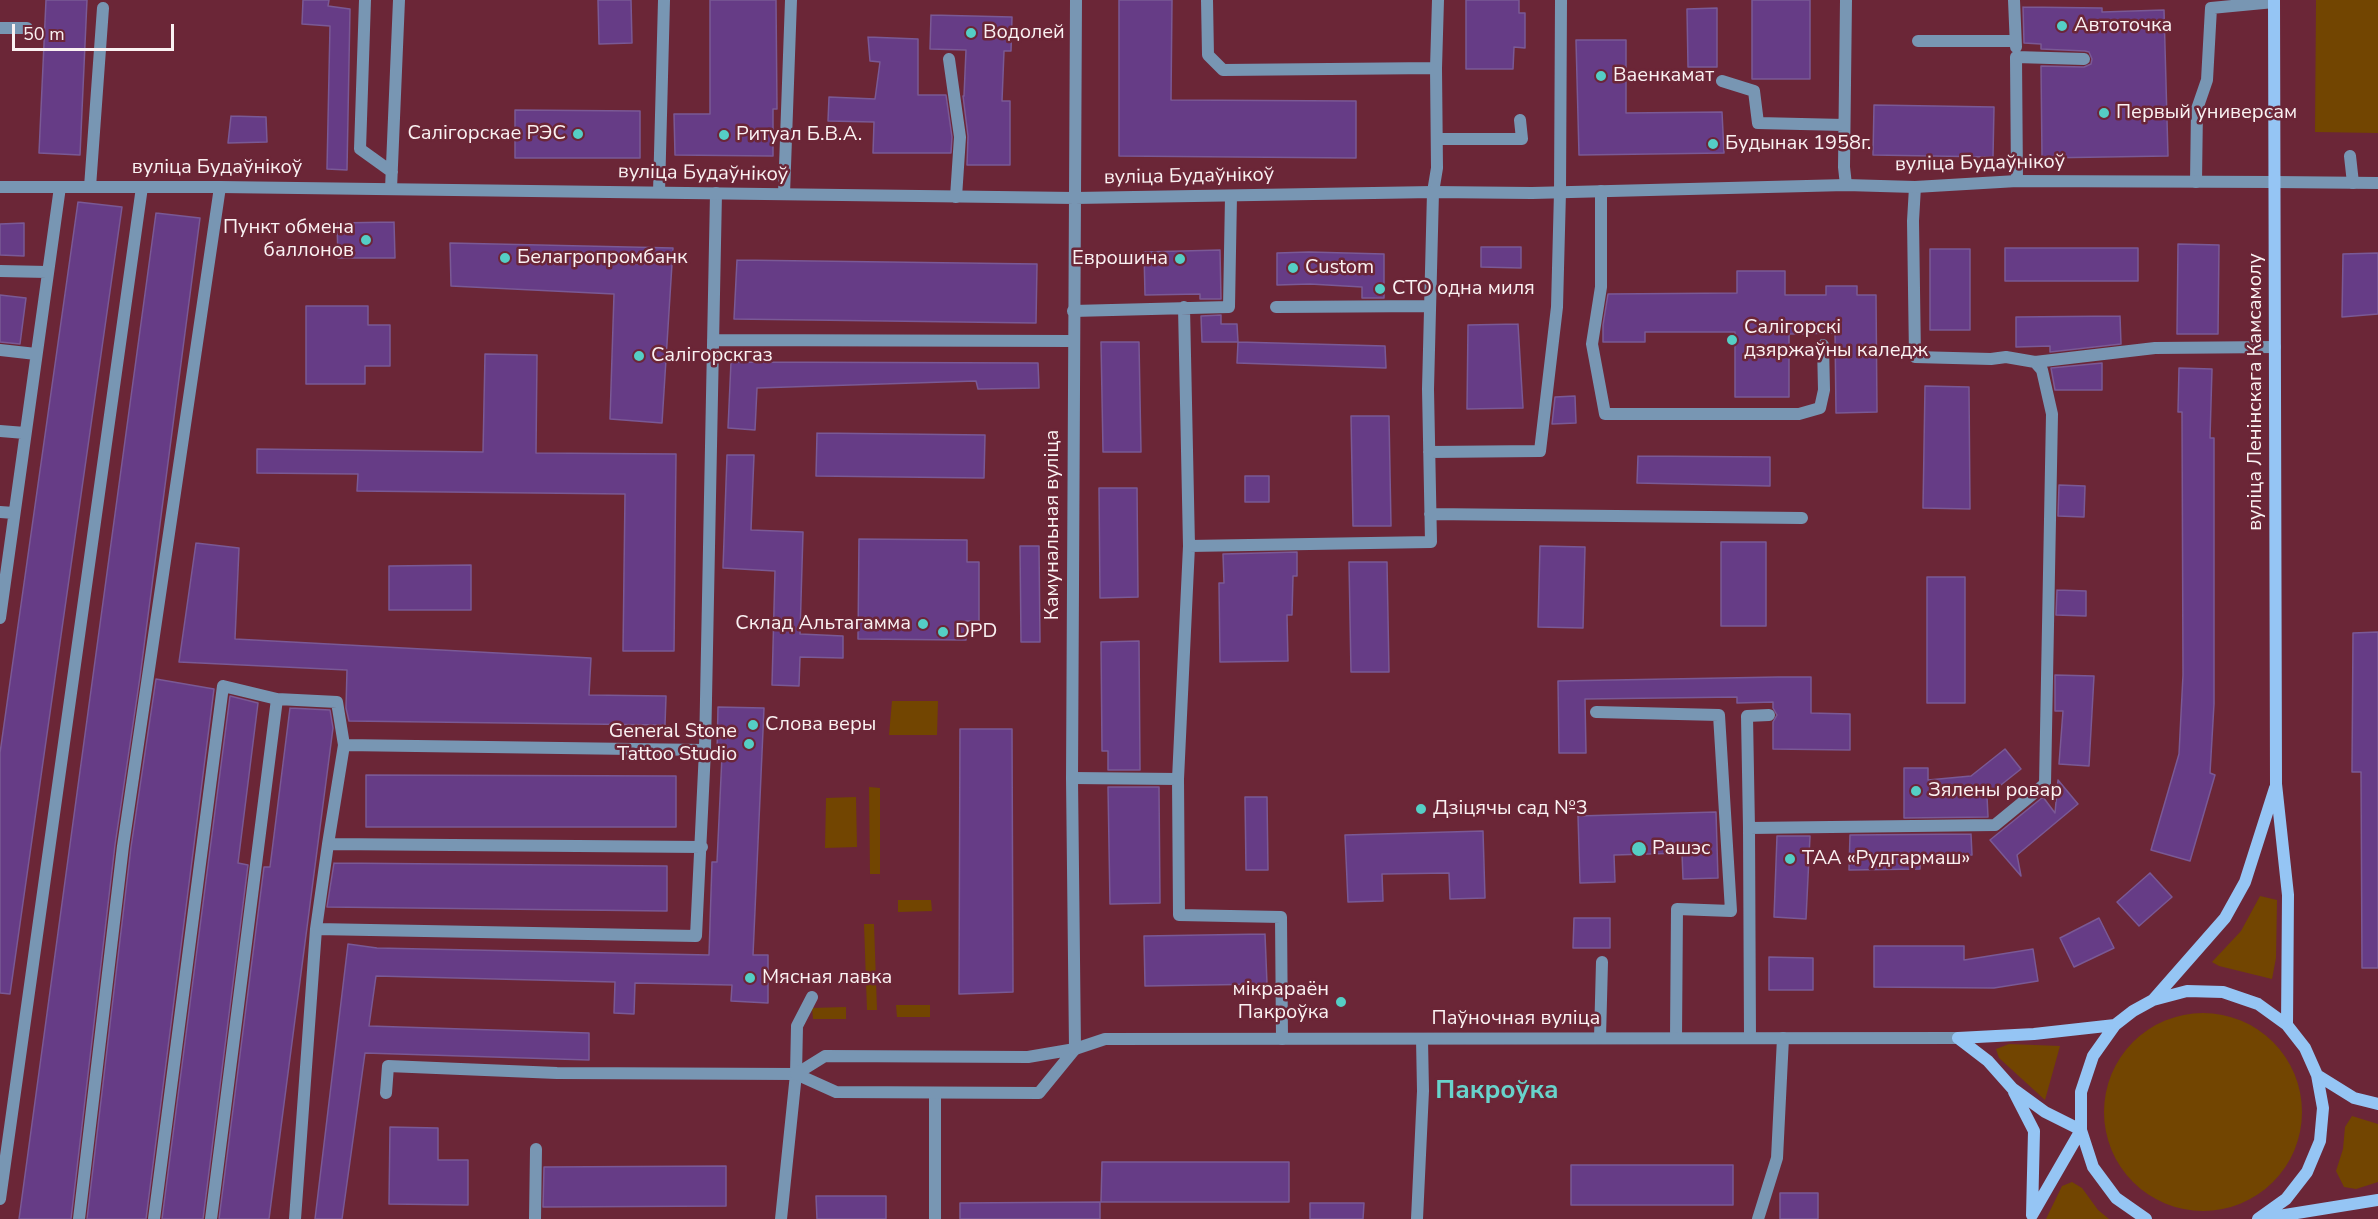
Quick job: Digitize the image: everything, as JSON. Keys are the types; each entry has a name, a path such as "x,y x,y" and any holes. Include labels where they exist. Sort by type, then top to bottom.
{"main road":[{"name":"вуліца Ленінскага Камсамолу","path":"2274,1 2276,784 2288,894 2287,1025"},
{"name":"вуліца Ленінскага Камсамолу","path":"2153,1000 2224,918 2235,900 2245,882 2276,784"},
{"path":"2146,1219 2116,1198 2093,1167 2081,1130 2081,1092 2093,1056 2115,1026 2133,1011 2153,1000 2187,991 2223,992 2258,1004 2287,1025 2305,1048 2317,1075 2323,1108 2320,1141 2307,1172 2286,1199 2259,1219"},
{"path":"1958,1038 2034,1034 2115,1026"},
{"path":"1958,1038 1988,1062 2012,1088 2045,1112 2081,1130"},
{"path":"2317,1075 2354,1098 2378,1104"},
{"path":"2012,1088 2034,1131 2031,1217"},
{"path":"2031,1217 2081,1130"},
{"path":"2259,1219 2378,1200"}],"street":[{"path":"365,0 360,149 392,172"},
{"path":"391,189 399,0"},
{"path":"659,192 664,0"},
{"path":"784,194 791,0"},
{"name":"Камунальная вуліца","path":"1075,1049 1072,778 1076,0"},
{"path":"1208,0 1208,55 1223,70 1436,68"},
{"path":"1189,546 1431,542 1430,306 1433,192 1437,168 1438,0"},
{"path":"1429,452 1540,451 1557,307 1561,0"},
{"path":"1846,0 1844,125 1846,185"},
{"path":"2014,0 2017,182"},
{"path":"2196,182 2197,109 2207,80 2211,8 2274,1"},
{"path":"90,187 102,8"},
{"path":"0,28 27,28"},
{"path":"1918,41 2015,41"},
{"path":"2016,57 2084,59"},
{"path":"949,59 960,137 956,197"},
{"path":"1722,81 1754,91 1758,123 1844,125"},
{"path":"1437,139 1522,139 1520,120"},
{"path":"2350,156 2353,183"},
{"name":"вуліца Будаўнікоў","path":"0,187 220,187 1075,198 1560,192 1846,185 1915,187 2017,182 2378,183"},
{"path":"0,618 46,272 60,187"},
{"path":"0,1199 142,187"},
{"path":"79,1219 123,846 220,187"},
{"path":"1915,187 1912,221 1915,357 1990,359 2006,357 2035,362 2155,348 2275,347"},
{"path":"1601,191 1601,287 1592,344 1605,414 1799,414 1820,408 1824,390 1823,345"},
{"path":"316,929 696,936 705,750 716,193"},
{"path":"1073,311 1229,307 1231,196"},
{"path":"0,271 46,272"},
{"path":"1276,307 1430,306"},
{"path":"1184,307 1189,546 1178,778 1179,915 1281,917 1282,1039"},
{"path":"713,340 1073,341"},
{"path":"0,350 36,354"},
{"path":"1749,828 1916,821 1995,825 2046,784 2052,414 2042,370 2035,362"},
{"path":"0,431 25,433"},
{"path":"0,512 14,513"},
{"path":"1430,514 1802,518"},
{"path":"154,1219 223,686 277,699 337,702 344,745 316,929 295,1219"},
{"path":"211,1219 277,699"},
{"path":"1596,712 1719,715 1731,911 1677,909 1676,1038"},
{"path":"1750,1038 1747,716 1769,715"},
{"path":"344,745 705,750"},
{"path":"1072,778 1178,778"},
{"path":"328,844 702,847"},
{"path":"1600,1038 1602,962"},
{"path":"781,1219 796,1074 797,1026 812,997"},
{"path":"1758,1219 1777,1158 1783,1038"},
{"name":"Паўночная вуліца","path":"796,1074 825,1056 1028,1057 1075,1049 1105,1039 1958,1038"},
{"path":"1417,1219 1423,1091 1422,1039"},
{"path":"386,1093 388,1066 557,1073 796,1074 836,1092 1039,1093 1075,1049"},
{"path":"935,1094 935,1219"},
{"path":"535,1219 536,1149"}],"shaded area":[{"path":"2316,0 2378,0 2378,133 2315,132"},
{"path":"892,701 938,701 937,735 889,735"},
{"path":"869,787 880,788 880,874 870,874"},
{"path":"856,797 857,847 825,848 826,798"},
{"path":"2260,896 2277,900 2276,958 2272,979 2219,966 2212,962 2241,931"},
{"path":"898,900 931,900 932,911 898,912"},
{"path":"864,924 874,924 877,1010 867,1010"},
{"path":"896,1005 930,1005 930,1017 897,1017"},
{"path":"846,1007 846,1019 813,1019 812,1008"},
{"path":"2193,1013 2213,1013 2241,1020 2266,1035 2280,1049 2295,1074 2302,1102 2302,1122 2295,1150 2280,1175 2266,1189 2232,1207 2213,1211 2193,1211 2165,1204 2140,1189 2126,1175 2108,1141 2104,1122 2104,1102 2111,1074 2126,1049 2140,1035 2174,1017"},
{"path":"2009,1044 2060,1046 2045,1100 1999,1058 1996,1049"},
{"path":"2352,1116 2378,1124 2378,1182 2356,1189 2344,1187 2336,1171 2343,1149 2345,1127"},
{"path":"2072,1182 2082,1188 2098,1210 2109,1219 2046,1219 2062,1186"}],"building":[{"path":"46,0 87,0 80,155 39,153"},
{"path":"303,0 329,0 328,6 350,9 347,170 327,169 330,26 302,24"},
{"path":"598,0 631,0 632,43 599,44"},
{"path":"710,0 776,0 777,109 773,109 773,156 675,155 674,114 710,114"},
{"path":"1119,0 1172,0 1171,100 1356,101 1356,158 1119,156"},
{"path":"1466,0 1519,0 1519,13 1525,13 1525,48 1514,47 1513,69 1466,69"},
{"path":"1752,0 1810,0 1810,79 1752,79"},
{"name":"Первый универсам","path":"2023,7 2102,8 2102,12 2164,10 2168,156 2042,158 2041,66 2084,67 2091,64 2092,59 2089,52 2085,51 2041,49 2041,44 2024,43"},
{"path":"1717,8 1717,67 1688,67 1687,9"},
{"path":"931,15 1012,17 1011,51 1004,51 1002,101 1010,101 1010,165 967,165 968,136 963,96 966,50 930,49"},
{"path":"868,37 918,39 918,95 946,95 952,137 951,153 873,153 874,122 828,121 829,97 875,99 880,62 870,61"},
{"name":"Ваенкамат","path":"1576,40 1626,40 1626,113 1722,112 1724,153 1579,155"},
{"path":"1874,105 1994,107 1993,157 1873,155"},
{"name":"Салігорскае РЭС","path":"515,110 640,111 640,158 515,158"},
{"path":"231,116 266,117 267,142 228,143"},
{"path":"78,202 122,207 10,994 0,993 0,753"},
{"path":"156,213 200,218 140,677 115,845 71,1219 19,1219"},
{"name":"Пункт обмена баллонов","path":"394,222 395,258 338,258 337,223"},
{"path":"24,223 24,256 0,255 0,224"},
{"name":"Салігорскгаз","path":"450,243 673,248 662,423 610,419 614,294 451,286"},
{"path":"2178,244 2219,245 2218,334 2177,334"},
{"path":"1481,247 1521,247 1521,268 1481,267"},
{"path":"2005,248 2138,248 2138,281 2005,281"},
{"path":"1930,249 1970,249 1970,330 1930,330"},
{"path":"1220,250 1221,299 1200,299 1200,294 1145,295 1144,252"},
{"path":"1277,253 1384,254 1384,298 1362,298 1362,287 1277,285"},
{"path":"2378,253 2378,314 2342,317 2343,254"},
{"path":"737,260 1037,264 1036,323 734,319"},
{"path":"1737,271 1785,271 1785,295 1826,295 1826,286 1857,286 1857,295 1876,295 1877,412 1836,413 1835,333 1789,334 1789,397 1735,397 1735,332 1645,332 1645,342 1603,342 1608,294 1737,293"},
{"path":"0,295 26,298 20,344 0,342"},
{"path":"306,306 368,306 368,325 390,325 390,366 365,366 365,384 306,384"},
{"path":"1221,315 1221,324 1237,324 1238,342 1202,342 1201,316"},
{"path":"2120,316 2121,344 2050,352 2050,346 2016,347 2016,317"},
{"path":"1518,324 1523,408 1467,409 1468,325"},
{"path":"1101,342 1139,342 1141,452 1103,452"},
{"path":"1238,342 1385,346 1386,368 1237,363"},
{"path":"485,354 537,355 536,453 676,454 674,651 623,651 625,494 357,491 358,474 257,473 257,449 483,452"},
{"path":"731,362 1038,363 1039,388 978,389 976,381 757,388 755,430 728,428"},
{"path":"2102,363 2102,390 2055,390 2051,368"},
{"path":"2179,368 2212,369 2210,438 2214,438 2214,704 2210,773 2215,775 2190,861 2151,850 2179,754 2183,675 2182,412 2178,412"},
{"path":"1925,386 1969,387 1970,509 1923,508"},
{"path":"1575,396 1576,423 1552,424 1555,397"},
{"path":"1351,416 1389,416 1391,526 1353,526"},
{"path":"817,433 985,435 984,478 816,476"},
{"path":"727,455 754,455 751,530 803,532 800,634 843,636 843,658 800,657 799,686 772,685 775,571 723,568"},
{"path":"1638,456 1770,457 1770,486 1637,483"},
{"path":"1245,476 1269,476 1269,502 1245,502"},
{"path":"2059,485 2085,486 2084,517 2058,516"},
{"path":"1099,488 1137,488 1138,597 1100,598"},
{"path":"859,539 967,540 967,562 979,562 979,621 966,621 966,640 858,639"},
{"path":"1721,542 1766,542 1766,626 1721,626"},
{"path":"196,543 239,548 235,639 591,658 589,695 666,696 665,725 349,721 346,708 347,670 179,662"},
{"path":"1020,546 1039,546 1040,642 1021,642"},
{"path":"1540,546 1585,547 1583,628 1538,627"},
{"path":"1297,552 1297,576 1293,576 1292,615 1287,615 1288,661 1220,662 1219,583 1224,583 1223,554"},
{"path":"1349,562 1387,562 1389,672 1351,672"},
{"path":"471,565 471,610 389,610 389,566"},
{"path":"1927,577 1965,577 1965,703 1927,703"},
{"path":"2057,590 2086,591 2086,616 2056,615"},
{"path":"2378,632 2378,968 2362,968 2361,772 2352,772 2353,633"},
{"path":"1139,641 1140,770 1108,770 1108,751 1102,751 1101,642"},
{"path":"2055,675 2094,676 2089,766 2059,764 2063,711 2055,711"},
{"path":"1811,677 1811,713 1850,714 1850,750 1773,749 1773,722 1777,715 1773,702 1737,703 1737,697 1585,699 1586,753 1559,753 1558,681"},
{"path":"156,679 214,689 146,1219 87,1219 131,847"},
{"path":"230,696 258,703 238,863 248,865 203,1219 162,1219"},
{"path":"718,707 764,708 753,955 768,955 768,1003 731,1001 732,985 635,983 634,1014 614,1013 615,982 376,976 369,1026 589,1033 589,1060 365,1053 342,1219 315,1219 348,944 377,948 709,955 712,862 717,862 722,756 717,756"},
{"path":"290,708 330,710 333,728 269,1219 219,1219 264,867 270,867"},
{"path":"960,729 1012,729 1013,992 959,994"},
{"path":"2005,749 2021,769 1987,796 1988,817 1904,818 1904,768 1928,768 1928,780 1971,776"},
{"path":"366,775 676,776 676,827 366,827"},
{"path":"2058,780 2078,804 2017,855 2021,876 1990,840 2043,797 2055,813"},
{"path":"1108,787 1159,787 1160,903 1110,904"},
{"path":"1245,797 1267,797 1268,870 1246,870"},
{"path":"1716,812 1718,878 1683,879 1682,853 1614,855 1615,882 1580,883 1578,816"},
{"path":"1483,831 1485,898 1450,899 1449,873 1382,874 1383,901 1348,902 1345,835"},
{"path":"1971,834 1972,855 1920,857 1920,869 1849,870 1850,835"},
{"path":"1777,836 1810,836 1806,919 1774,917"},
{"path":"334,863 667,866 667,911 327,907"},
{"path":"2150,873 2172,897 2139,926 2117,902"},
{"path":"1574,918 1610,918 1610,948 1573,948"},
{"path":"2099,918 2114,948 2074,967 2060,938"},
{"path":"1265,934 1267,984 1145,986 1144,936"},
{"path":"1874,946 1964,946 1964,960 2033,949 2038,981 1994,988 1874,987"},
{"path":"1769,957 1813,958 1813,990 1769,990"},
{"path":"390,1127 438,1128 438,1160 468,1160 468,1205 389,1204"},
{"path":"1102,1162 1289,1162 1289,1202 1101,1202"},
{"path":"1571,1165 1733,1165 1733,1205 1571,1205"},
{"path":"726,1166 726,1206 543,1207 544,1167"},
{"path":"1780,1193 1818,1193 1818,1219 1780,1219"},
{"path":"816,1196 886,1196 886,1219 817,1219"},
{"path":"1100,1202 1100,1219 960,1219 960,1203"},
{"path":"1310,1203 1364,1203 1363,1219 1310,1219"}],"place":[{"name":"Автоточка","path":"2062,26"},
{"name":"Водолей","path":"971,33"},
{"name":"Ваенкамат","path":"1601,76"},
{"name":"Первый универсам","path":"2104,113"},
{"name":"Салігорскае РЭС","path":"578,134"},
{"name":"Ритуал Б.В.А.","path":"724,135"},
{"name":"Будынак 1958г.","path":"1713,144"},
{"name":"Пункт обмена баллонов","path":"366,240"},
{"name":"Белагропромбанк","path":"505,258"},
{"name":"Еврошина","path":"1180,259"},
{"name":"Custom","path":"1293,268"},
{"name":"СТО одна миля","path":"1380,289"},
{"name":"Салігорскі дзяржаўны каледж","path":"1732,340"},
{"name":"Салігорскгаз","path":"639,356"},
{"name":"Склад Альтагамма","path":"923,624"},
{"name":"DPD","path":"943,632"},
{"name":"Слова веры","path":"753,725"},
{"name":"General Stone Tattoo Studio","path":"749,744"},
{"name":"Зялены ровар","path":"1916,791"},
{"name":"Дзіцячы сад №3","path":"1421,809"},
{"name":"Рашэс","path":"1639,849"},
{"name":"ТАА «Рудгармаш»","path":"1790,859"},
{"name":"Мясная лавка","path":"750,978"},
{"name":"мікрараён Пакроўка","path":"1341,1002"}],"district":[{"name":"Пакроўка","path":"1497,1092"}]}
